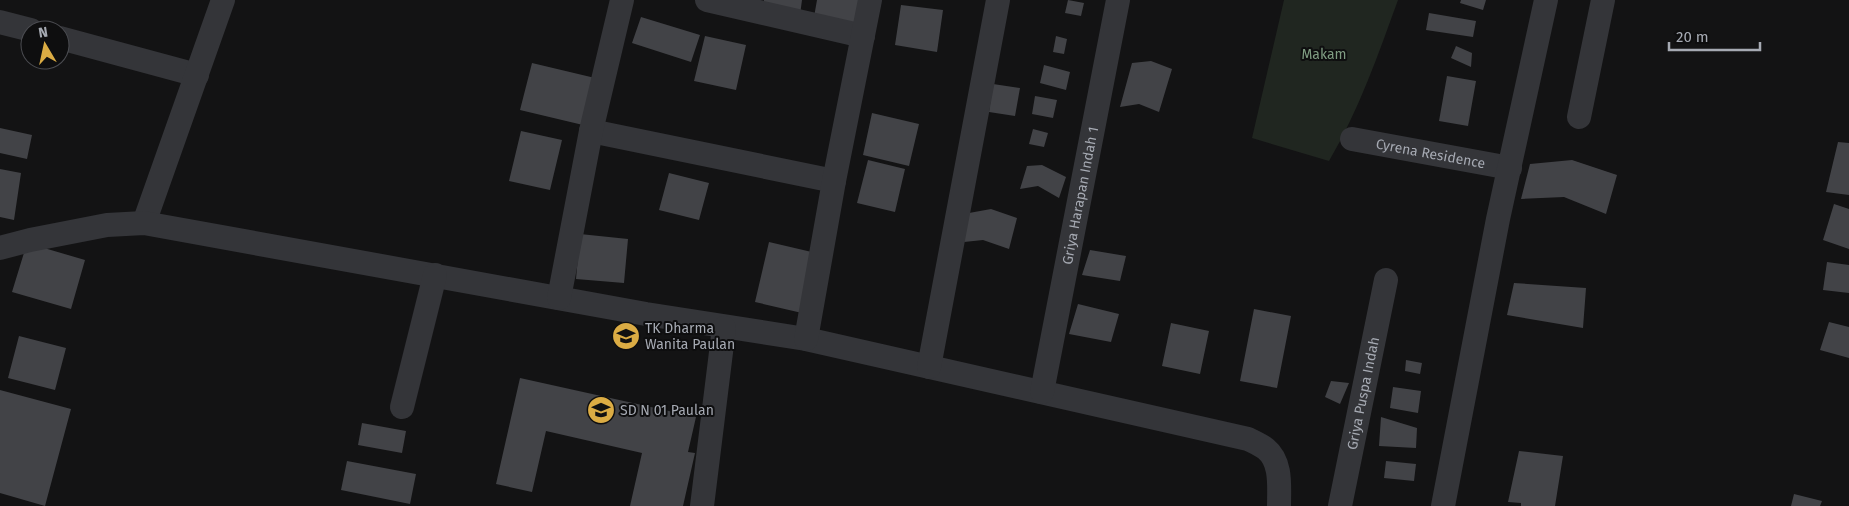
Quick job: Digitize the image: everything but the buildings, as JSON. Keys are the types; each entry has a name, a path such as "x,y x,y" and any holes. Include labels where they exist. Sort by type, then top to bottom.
{"street":[{"path":"144,223 223,0"},
{"path":"559,298 591,131 622,0"},
{"path":"707,0 863,36"},
{"path":"806,339 834,181 870,0"},
{"path":"929,367 998,0"},
{"name":"Griya Harapan Indah 1","path":"1042,392 1118,0"},
{"path":"1443,506 1510,168 1546,0"},
{"path":"1579,117 1603,0"},
{"path":"0,22 20,27"},
{"path":"70,41 197,75"},
{"path":"591,131 834,181"},
{"name":"Cyrena Residence","path":"1352,139 1510,168"},
{"path":"0,248 30,240 107,225 144,223 724,328 806,339 1248,438 1266,449 1276,462 1279,506"},
{"path":"402,407 435,275"},
{"name":"Griya Puspa Indah","path":"1340,506 1386,280"},
{"path":"702,506 724,328"}],"green space":[{"name":"Makam","path":"1284,0 1398,0 1359,102 1329,161 1252,138"}],"place":[{"name":"TK Dharma Wanita Paulan","path":"626,336"},
{"name":"SD N 01 Paulan","path":"601,410"}]}
